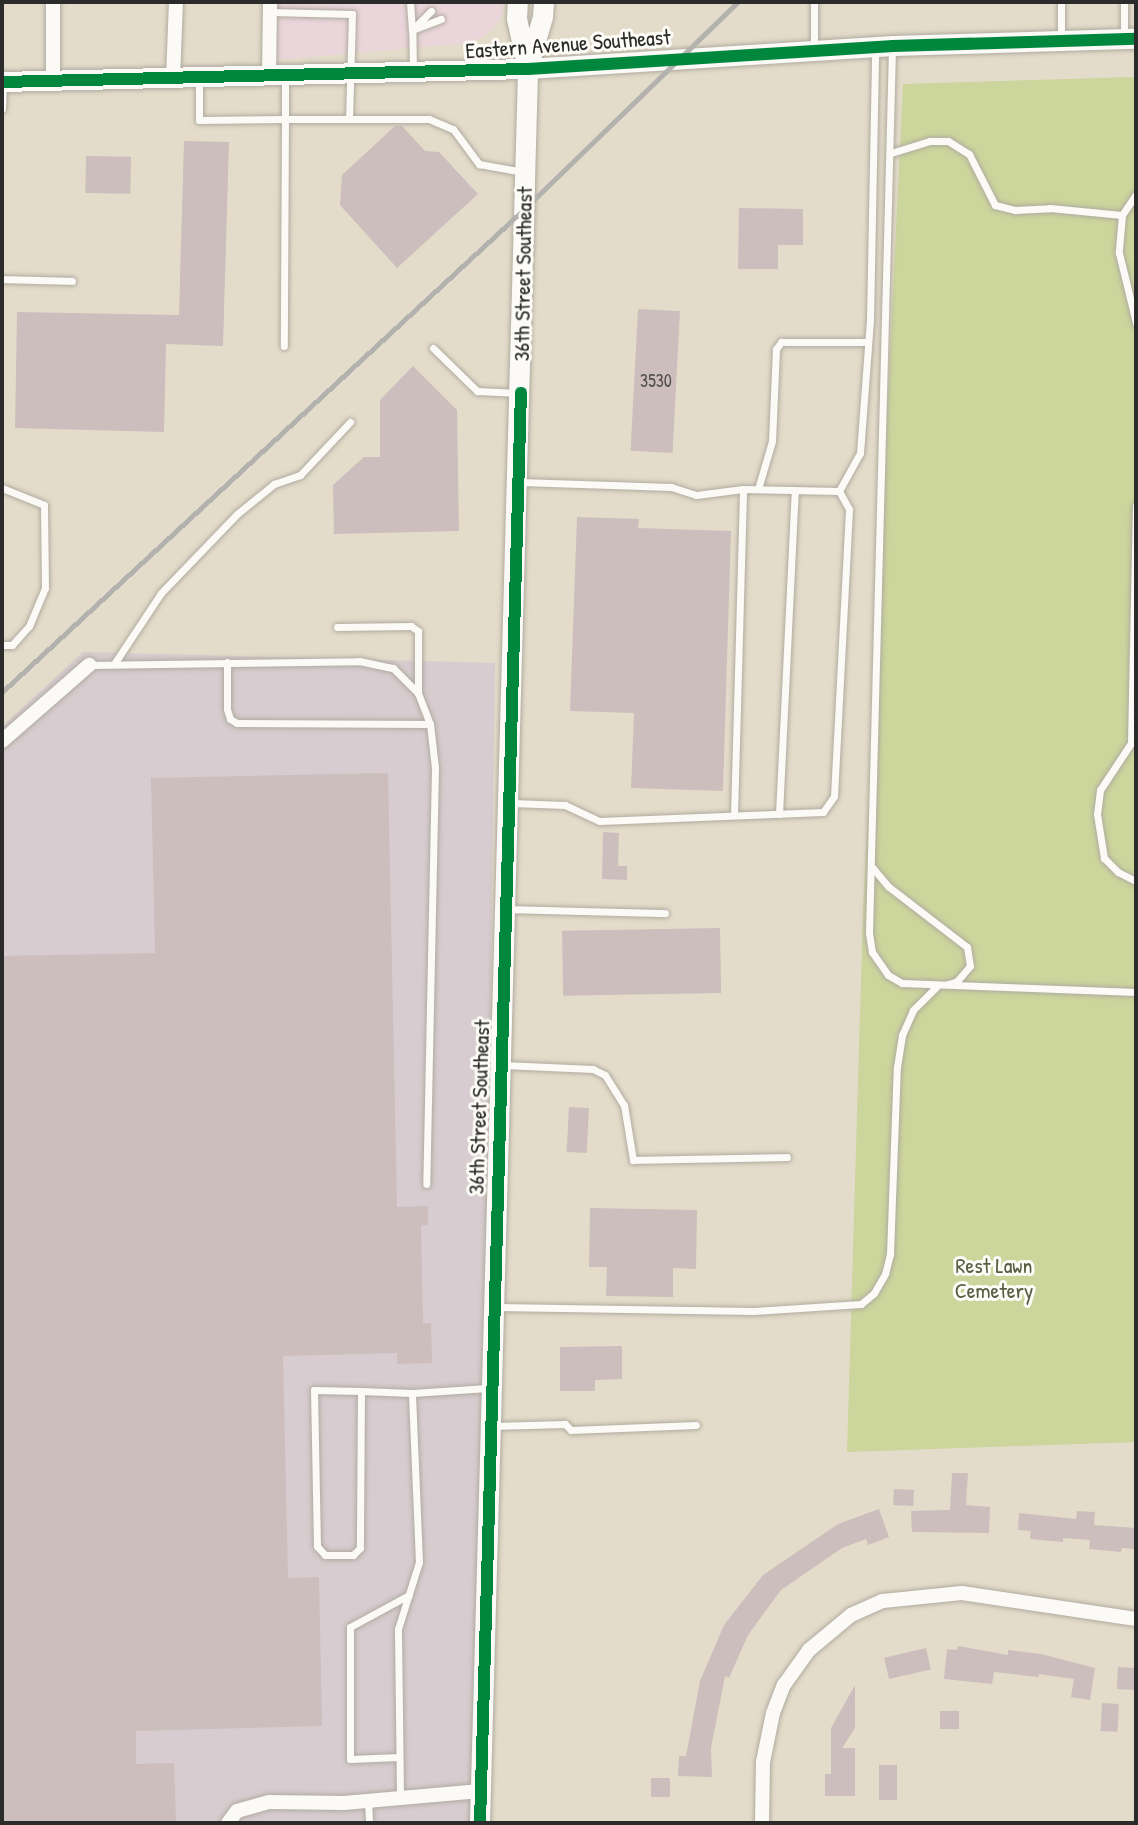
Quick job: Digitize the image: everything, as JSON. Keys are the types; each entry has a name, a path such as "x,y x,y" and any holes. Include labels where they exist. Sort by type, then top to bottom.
{"street":[{"path":"53,2 53,81"},
{"path":"173,79 176,2"},
{"name":"36th Street Southeast","path":"480,1823 528,69 517,19 518,2"},
{"name":"36th Street Southeast","path":"528,69 543,17 544,2"},
{"path":"270,7 277,76"},
{"name":"Eastern Avenue Southeast","path":"2,82 528,69 884,46 1130,39"},
{"path":"2,741 28,715 89,665"},
{"path":"762,1823 763,1762 773,1713 784,1685 809,1650 851,1615 883,1601 962,1593 1136,1619"},
{"path":"228,1823 237,1811 269,1802 368,1801 400,1795 480,1791"}],"lane":[{"path":"349,119 352,2"},
{"path":"410,2 413,73"},
{"path":"814,2 814,50"},
{"path":"1061,2 1061,41"},
{"path":"1124,2 1130,39"},
{"path":"270,7 352,14"},
{"path":"412,30 431,11"},
{"path":"412,30 441,19"},
{"path":"884,46 891,153 869,933 872,952 888,975 902,983 935,987 1136,992"},
{"path":"839,491 860,453 884,46"},
{"path":"277,76 285,119 284,346"},
{"path":"199,78 199,120 429,119 453,129 479,164 525,172"},
{"path":"2,82 2,109"},
{"path":"891,153 930,141 948,141 969,154 995,205 1122,215"},
{"path":"1136,194 1122,215 1119,253 1136,323"},
{"path":"2,279 72,281"},
{"path":"758,489 772,441 776,349 781,342 868,342"},
{"path":"433,348 477,391 521,393"},
{"path":"114,664 161,593 237,514 274,484 300,475 350,422"},
{"path":"518,482 671,487 696,495 743,489 839,491"},
{"path":"2,488 44,505 45,588 29,626 12,645 2,645"},
{"path":"734,815 743,489"},
{"path":"779,814 795,490"},
{"path":"509,802 565,805 600,821 823,812 834,796 849,509 839,491"},
{"path":"1136,506 1133,742 1100,790 1097,814 1104,858 1118,872 1136,881"},
{"path":"337,627 411,626 418,631 418,693 430,724 435,768 426,1184"},
{"path":"89,665 359,661 393,668 418,693"},
{"path":"227,662 227,709 230,719 237,723 430,724"},
{"path":"493,1307 754,1311 846,1307 861,1304 874,1293 885,1274 890,1254 897,1067 902,1035 913,1010 935,987 956,982 970,966 967,947 889,887 871,865"},
{"path":"506,909 665,913"},
{"path":"501,1065 593,1069 605,1075 624,1105 633,1160 787,1157"},
{"path":"361,1391 360,1548 353,1555 325,1555 317,1546 314,1390 361,1391 412,1393 490,1388"},
{"path":"400,1795 398,1629 419,1562 412,1393"},
{"path":"489,1426 565,1424 571,1430 696,1425"},
{"path":"399,1757 350,1759 350,1627 410,1594"},
{"path":"368,1801 369,1823"}],"shaded area":[{"path":"277,2 503,2 503,12 495,26 483,37 467,43 276,60"},
{"path":"83,652 495,663 480,1791 476,1823 2,1823 2,727"}],"green space":[{"name":"Rest Lawn Cemetery","path":"1136,77 1136,1442 847,1452 863,912 903,84"}],"building":[{"path":"395,126 402,126 425,151 439,152 478,194 397,268 340,205 342,175"},
{"path":"184,141 229,142 223,346 166,344 164,432 15,428 17,312 179,315"},
{"path":"86,156 131,157 130,194 85,193"},
{"path":"739,208 803,209 803,245 778,245 778,269 738,269"},
{"path":"638,309 680,311 673,453 631,451"},
{"path":"413,366 457,410 459,531 334,534 333,485 364,457 380,457 380,400"},
{"path":"577,517 639,519 638,528 731,531 723,791 631,788 634,713 570,711"},
{"path":"388,773 397,1207 428,1206 428,1225 421,1226 423,1323 431,1323 432,1363 397,1364 397,1353 283,1356 288,1578 319,1577 322,1726 136,1731 136,1764 174,1763 176,1823 2,1823 2,956 155,953 151,778"},
{"path":"603,832 619,833 618,866 627,866 627,880 602,879"},
{"path":"720,928 721,993 563,996 562,931"},
{"path":"569,1107 589,1108 587,1153 567,1152"},
{"path":"590,1208 697,1210 696,1269 673,1268 673,1297 606,1296 607,1267 589,1267"},
{"path":"622,1346 622,1379 595,1380 595,1391 560,1391 560,1347"},
{"path":"952,1473 968,1473 966,1505 990,1507 989,1533 912,1532 911,1511 950,1510"},
{"path":"894,1489 914,1490 913,1506 893,1505"},
{"path":"879,1509 889,1537 868,1545 866,1539 842,1548 781,1590 748,1635 729,1678 725,1676 711,1748 712,1777 678,1776 679,1756 686,1756 700,1681 724,1625 763,1575 838,1524"},
{"path":"1077,1511 1095,1512 1094,1525 1136,1528 1136,1549 1122,1548 1121,1552 1089,1549 1090,1540 1063,1538 1063,1542 1030,1539 1031,1531 1018,1530 1019,1513 1076,1519"},
{"path":"958,1646 1008,1655 1008,1650 1041,1654 1095,1668 1090,1700 1071,1697 1074,1679 994,1672 992,1684 944,1679 947,1649 957,1650"},
{"path":"926,1648 931,1669 889,1679 884,1658"},
{"path":"1118,1667 1136,1668 1135,1690 1117,1689"},
{"path":"855,1685 855,1728 842,1748 855,1748 855,1796 825,1796 825,1774 831,1774 831,1728"},
{"path":"1102,1703 1119,1704 1118,1732 1101,1731"},
{"path":"940,1711 959,1711 959,1729 940,1729"},
{"path":"879,1765 897,1765 897,1800 879,1800"},
{"path":"651,1778 670,1778 670,1797 651,1797"}],"railway":[{"path":"2,692 523,210 738,2"}],"cycle path":[{"path":"2,82 528,69 893,46 1136,39"},
{"path":"480,1823 521,393"}]}
